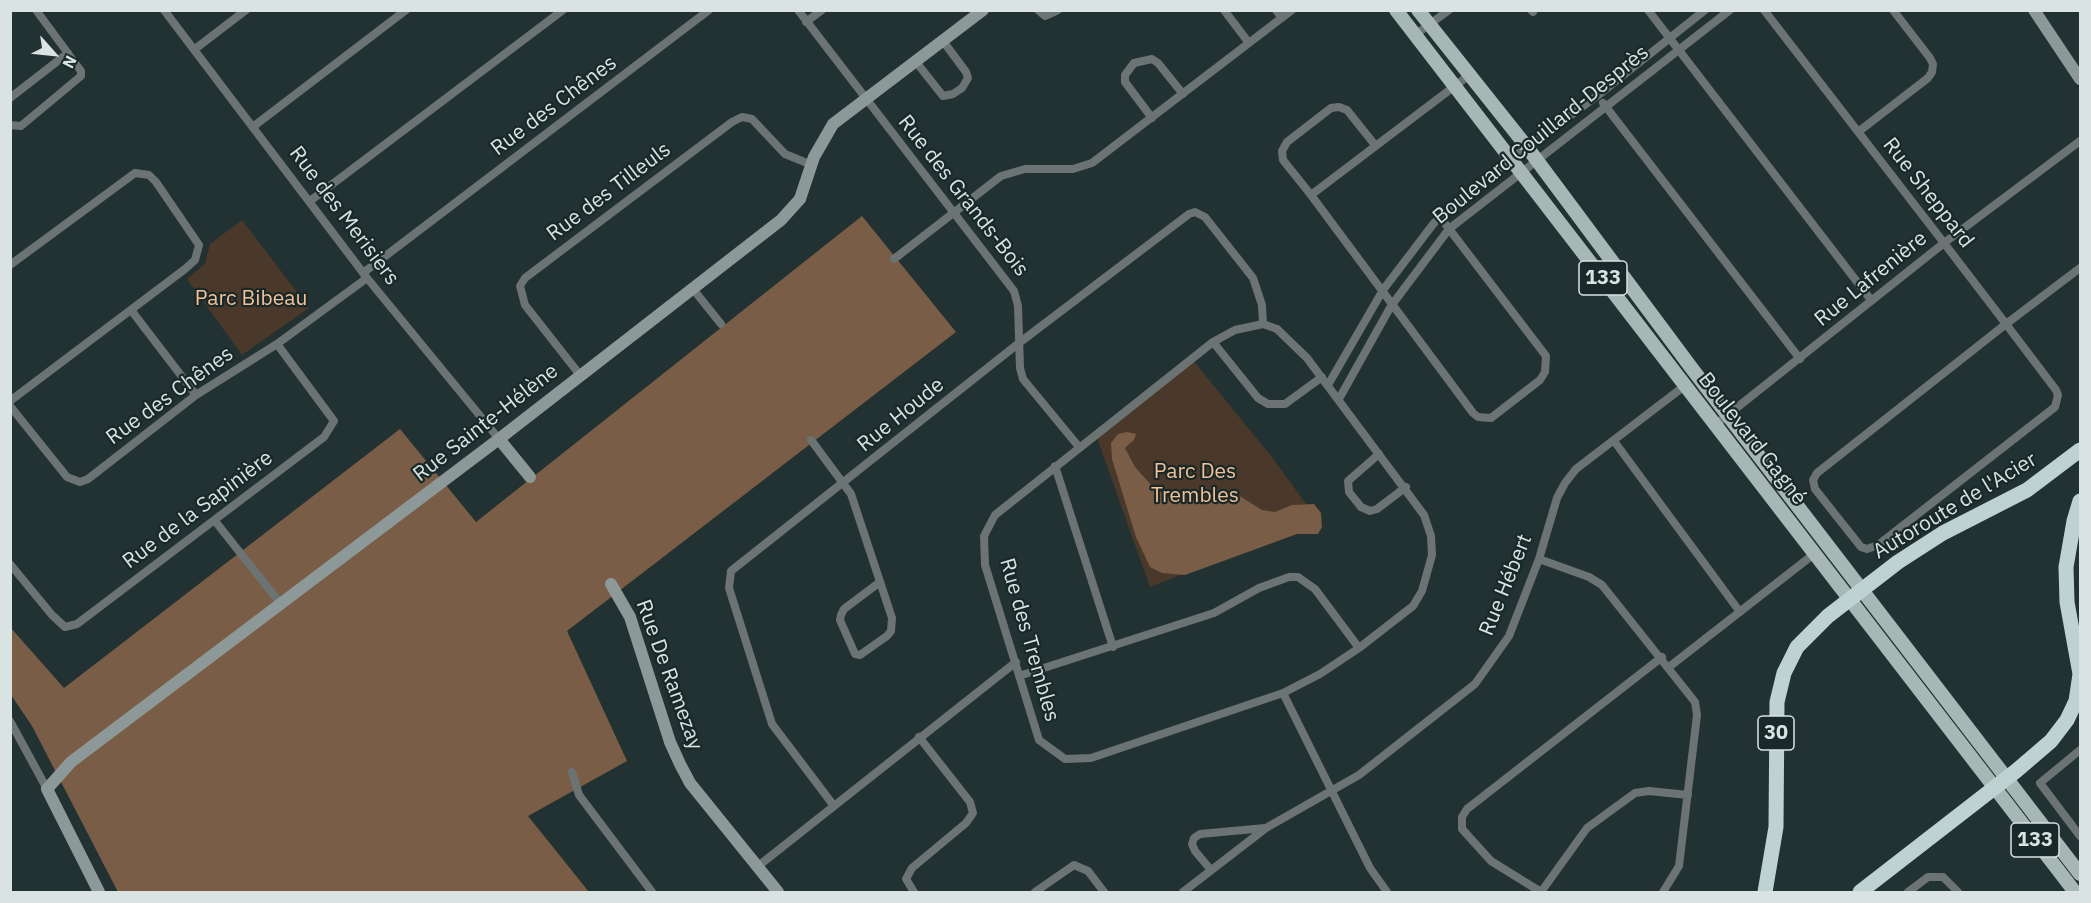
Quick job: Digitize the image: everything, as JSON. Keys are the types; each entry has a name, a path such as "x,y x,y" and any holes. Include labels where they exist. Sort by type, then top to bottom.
{"highway":[{"name":"Autoroute de l'Acier","path":"1765,892 1775,837 1776,712 1781,682 1801,642 1855,594 1928,541 2033,487 2080,450"},
{"path":"1860,892 2001,783 2057,734 2076,701 2080,674 2069,614 2066,579 2070,541 2080,501"}],"main road":[{"name":"Boulevard Gagné","path":"1396,10 1814,555 1855,594"},
{"name":"Boulevard Gagné","path":"1418,10 1531,153 1727,416 1855,594 2001,783 2080,874"},
{"name":"Boulevard Gagné","path":"2001,783 2075,892"}],"street":[{"path":"10,125 21,126 78,82 81,71 36,10"},
{"name":"Rue des Merisiers","path":"164,10 429,357 500,439"},
{"path":"195,50 246,10"},
{"path":"254,126 406,10"},
{"path":"310,201 563,10"},
{"name":"Rue des Chênes","path":"10,406 67,477 80,482 88,479 196,395 277,344 710,10"},
{"name":"Rue des Grands-Bois","path":"798,10 1014,291 1023,379 1079,447"},
{"path":"806,22 822,10"},
{"name":"Rue Sainte-Hélène","path":"47,789 71,762 500,439 794,208 808,182 812,165 828,130 982,10"},
{"path":"1038,10 1045,16 1058,10"},
{"path":"1224,10 1249,43"},
{"path":"1276,10 1282,18"},
{"path":"894,259 1011,171 1073,169 1092,163 1292,10"},
{"path":"1415,35 1449,10"},
{"path":"1648,10 1871,300"},
{"name":"Boulevard Couillard-Desprès","path":"1339,399 1391,306 1449,229 1520,171 1531,153 1705,10"},
{"name":"Boulevard Couillard-Desprès","path":"1328,385 1383,290 1411,250 1440,217 1511,159 1531,153 1606,107 1730,10"},
{"name":"Rue Sheppard","path":"1764,10 1944,243 2006,324 2056,390 2058,401 2055,407 1878,545 1864,549 1857,544 1815,489 1813,480 1817,473 2006,324"},
{"path":"1858,132 1928,78 1932,72 1933,64 1930,57 1893,10"},
{"path":"2034,10 2080,79"},
{"path":"916,62 943,96 953,94 962,88 968,78 966,72 943,41"},
{"path":"10,98 68,52"},
{"path":"1152,118 1125,82 1125,75 1134,63 1152,59 1184,94"},
{"path":"1311,195 1468,76"},
{"path":"1598,96 1800,359"},
{"path":"1375,145 1347,110 1339,107 1331,108 1287,142 1282,151 1283,160 1383,290 1391,306 1478,417 1491,418 1545,372 1546,356 1440,217"},
{"name":"Rue des Tilleuls","path":"580,375 525,305 520,286 525,278 732,122 742,117 752,119 785,154 812,165"},
{"name":"Rue Lafrenière","path":"1715,425 1944,243 2080,141"},
{"path":"10,264 128,176 143,172 156,182 199,245 195,260 10,401"},
{"name":"Rue Houde","path":"834,806 772,724 728,580 731,571 739,562 845,483 1020,343 1189,214 1195,213 1205,217 1253,278 1260,297 1263,324"},
{"path":"2006,324 2080,268"},
{"path":"693,289 721,324"},
{"path":"131,310 196,395"},
{"name":"Rue des Trembles","path":"1263,324 1278,329 1293,342 1322,377 1406,487 1424,515 1431,536 1432,555 1422,591 1413,606 1359,648 1320,674 1283,693 1091,758 1065,759 1039,740 985,565 984,536 995,515 1213,342 1235,330 1263,324"},
{"path":"1213,342 1258,399 1268,404 1285,404 1322,377"},
{"name":"Rue de la Sapinière","path":"10,564 52,615 65,627 70,626 215,521 324,437 333,426 331,414 277,344"},
{"name":"Rue Hébert","path":"1183,892 1266,828 1359,775 1475,684 1509,636 1539,559 1557,498 1565,483 1576,468 1697,376"},
{"path":"500,439 530,477"},
{"path":"811,440 851,494 892,618 891,631 860,655 855,654 840,620 841,615 844,609 880,582"},
{"path":"1614,441 1740,612"},
{"path":"1379,454 1348,481 1349,492 1361,507 1370,511 1377,509 1406,487"},
{"path":"1055,466 1113,647"},
{"path":"215,521 280,603"},
{"path":"1669,667 1814,555"},
{"path":"1539,559 1589,577 1602,585 1662,657 1695,702 1697,715 1679,866 1663,892"},
{"path":"1019,675 1214,613 1281,578 1298,577 1315,589 1359,648"},
{"name":"Rue De Ramezay","path":"611,584 630,617 670,742 690,783 778,892"},
{"path":"1662,657 1467,809 1462,817 1462,829 1491,861 1541,892 1587,828 1635,793 1648,791 1688,795"},
{"path":"758,867 1016,662"},
{"path":"1283,693 1333,789 1370,868 1387,892"},
{"path":"10,720 99,892"},
{"path":"914,892 906,879 908,873 971,819 974,813 970,802 920,737"},
{"path":"2080,750 2040,783 2080,836"},
{"path":"572,772 579,795 652,892"},
{"name":"Rue Hébert","path":"1211,870 1195,851 1192,843 1194,838 1200,834 1266,828"},
{"path":"1035,892 1074,865 1088,871 1104,892"},
{"path":"1908,892 1928,877 1943,878 1958,892"}],"green space":[{"name":"Parc Bibeau","path":"242,220 309,308 242,355 187,279 205,264 210,244"},
{"name":"Parc Des Trembles","path":"1192,359 1275,461 1318,521 1150,587 1096,435"}],"shaded area":[{"path":"862,216 956,332 567,631 627,761 528,816 589,892 118,892 32,726 11,695 10,627 64,688 400,429 476,522"},
{"path":"1127,432 1136,434 1134,440 1125,448 1135,467 1153,487 1168,497 1209,501 1238,495 1262,510 1275,512 1292,505 1314,504 1321,513 1322,527 1318,534 1297,534 1185,575 1162,573 1150,567 1136,537 1112,459 1111,443 1118,434"}]}
